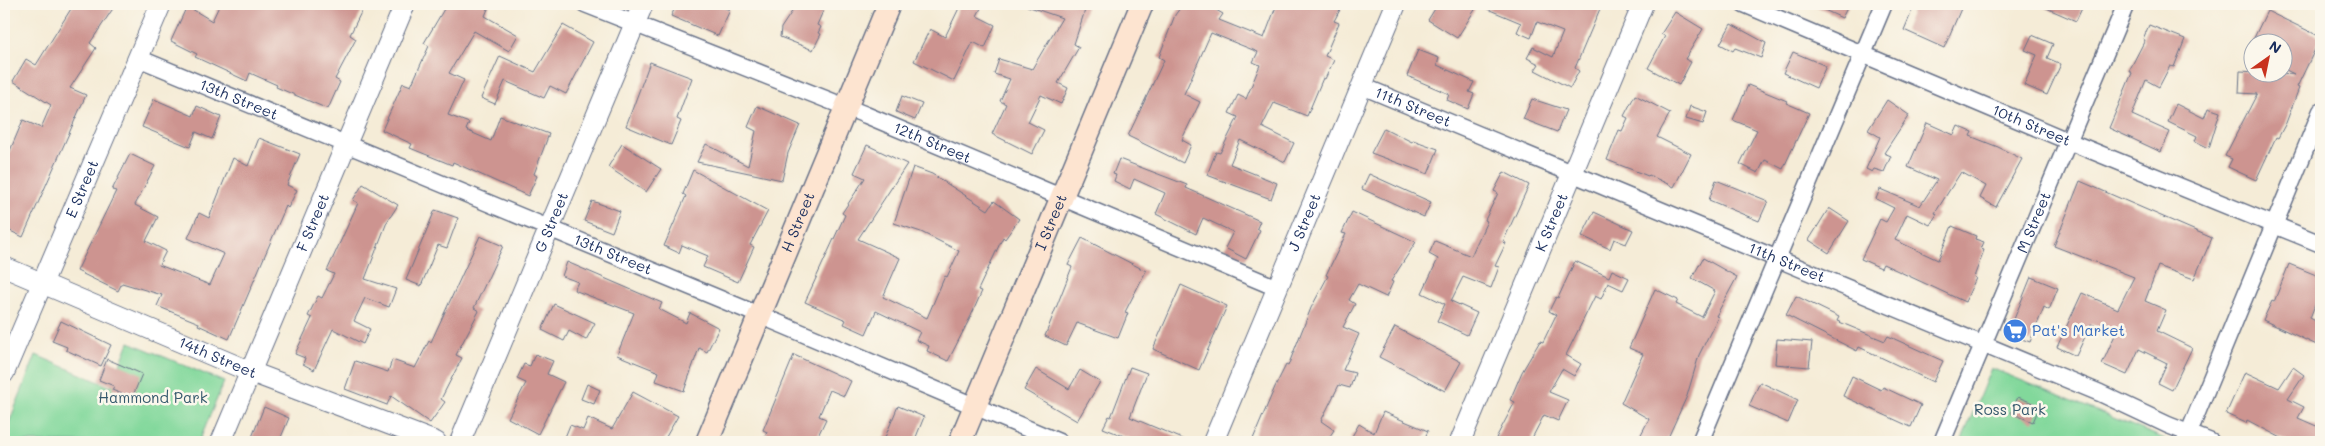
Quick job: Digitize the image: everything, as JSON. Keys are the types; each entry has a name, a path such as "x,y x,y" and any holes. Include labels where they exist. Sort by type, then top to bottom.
{"main road":[{"name":"H Street","path":"707,442 889,4"},
{"name":"I Street","path":"960,442 1142,4"}],"street":[{"name":"E Street","path":"4,373 161,4"},
{"name":"F Street","path":"221,442 405,4"},
{"name":"12th Street","path":"585,4 845,107 1277,288"},
{"name":"G Street","path":"460,442 644,4"},
{"name":"J Street","path":"1213,442 1396,4"},
{"name":"K Street","path":"1460,442 1643,4"},
{"name":"10th Street","path":"1744,4 2068,141 2321,244"},
{"path":"1700,442 1884,4"},
{"name":"M Street","path":"1942,442 2126,4"},
{"name":"13th Street","path":"138,58 759,315 1059,442"},
{"name":"11th Street","path":"1362,86 1776,260 2100,393 2186,438 2211,442"},
{"path":"2186,438 2321,111"},
{"name":"14th Street","path":"4,267 251,372 436,442"}],"green space":[{"name":"Hammond Park","path":"129,342 224,382 199,442 4,442 4,435 36,355 111,387"},
{"name":"Ross Park","path":"1991,368 2165,439 2163,442 1961,442"}],"building":[{"path":"74,4 116,4 90,43 96,48 70,88 86,95 23,237 4,228 4,150 9,153 23,120 41,128 51,105 13,81 26,59 36,65"},
{"path":"220,4 365,4 350,35 356,39 335,79 340,82 328,109 276,87 277,85 250,73 247,81 195,57 197,54 171,41 187,6 212,21"},
{"path":"447,4 490,4 485,16 518,35 509,51 474,31 449,73 464,80 448,115 469,123 466,130 491,141 500,116 549,134 534,174 537,176 528,196 453,162 452,165 410,148 412,144 382,130 403,83 411,86 429,46 424,43"},
{"path":"677,4 715,4 730,10 718,36 671,16"},
{"path":"797,4 826,4 817,25 821,27 818,33 821,34 813,50 780,37 781,28"},
{"path":"961,4 983,4 977,16 995,25 985,48 973,42 954,81 914,61 930,29 945,37"},
{"path":"1027,4 1087,4 1074,44 1079,47 1058,83 1068,88 1061,104 1041,95 1028,122 1044,130 1032,154 992,134 1006,104 1000,101 1010,79 994,74 999,59 1032,69 1062,18 1027,6"},
{"path":"1183,4 1206,4 1223,14 1219,20 1264,38 1277,4 1343,4 1334,21 1339,23 1325,56 1334,60 1325,79 1323,78 1307,116 1274,103 1262,127 1294,143 1285,162 1240,140 1230,164 1277,183 1271,199 1207,175 1216,152 1220,153 1238,117 1229,113 1238,95 1246,99 1260,65 1253,62 1258,52 1211,33 1184,94 1200,102 1182,140 1191,145 1183,163 1128,136 1164,60 1159,57 1175,15"},
{"path":"1438,4 1602,4 1575,68 1579,71 1570,88 1535,70 1539,64 1527,58 1533,47 1553,57 1563,32 1537,22 1531,38 1517,32 1521,23 1478,5 1457,38 1428,20"},
{"path":"1811,4 1849,4 1842,18"},
{"path":"1915,4 1963,4 1944,48 1904,30"},
{"path":"2037,4 2084,4 2076,21"},
{"path":"2267,11 2321,37 2297,87 2299,88 2286,123 2278,138 2276,137 2256,180 2228,167 2232,159 2225,156 2257,94 2239,93 2240,71 2242,71 2242,82 2292,82 2292,74 2294,74 2292,73 2292,32 2257,32"},
{"path":"1675,12 1703,29 1685,59 1691,62 1679,85 1648,68 1665,36 1661,34"},
{"path":"1731,24 1766,43 1761,58 1735,48 1733,51 1720,44"},
{"path":"563,25 593,42 566,94 550,86 544,98 505,81 495,104 481,98 500,56 535,72"},
{"path":"2149,25 2185,39 2174,67 2170,66 2159,87 2146,80 2132,115 2170,132 2161,152 2109,128 2132,73 2129,71 2145,40 2143,39"},
{"path":"2032,35 2053,44 2047,58 2061,64 2047,95 2024,85 2037,55 2025,50"},
{"path":"1418,50 1439,58 1437,65 1474,82 1469,92 1474,94 1468,109 1447,100 1449,94 1407,76"},
{"path":"1793,52 1826,66 1816,88 1783,73"},
{"path":"650,62 692,78 677,119 681,121 671,145 626,126"},
{"path":"1748,85 1787,101 1786,103 1809,113 1783,169 1765,160 1758,173 1740,164 1757,130 1733,120"},
{"path":"1635,95 1670,113 1657,137 1691,154 1674,187 1649,175 1607,160 1619,130 1622,131 1628,118 1624,116"},
{"path":"902,96 922,104 915,120 896,112"},
{"path":"154,99 193,116 197,106 221,117 212,139 196,132 190,147 142,127"},
{"path":"1532,99 1566,110 1557,132 1523,119"},
{"path":"1887,100 1909,115 1884,153 1891,156 1884,172 1874,169 1872,172 1866,169 1880,137 1868,130"},
{"path":"2176,104 2204,118 2208,108 2220,112 2209,148 2195,141 2197,136 2168,122"},
{"path":"757,106 800,125 788,153 782,180 697,162 706,144 748,166 756,131 748,127"},
{"path":"1690,106 1707,112 1703,124 1686,119"},
{"path":"1927,123 1954,135 1958,126 1972,132 1970,136 2022,159 1996,207 1980,198 1986,186 1961,172 1935,213 1937,214 1930,225 1907,214 1895,240 1938,260 1952,226 1976,236 1975,239 1984,242 1981,249 1984,250 1974,277 1976,278 1965,302 1883,264 1881,268 1861,259 1880,219 1886,222 1894,208 1876,199 1880,189 1920,206 1937,180 1908,167"},
{"path":"1384,128 1412,142 1413,140 1438,149 1428,174 1371,153"},
{"path":"259,138 300,154 287,185 297,190 288,208 286,206 229,339 198,325 199,323 157,306 162,295 122,283 118,291 77,271 116,191 112,190 130,154 155,166 135,205 158,217 146,241 166,251 159,265 210,285 224,254 188,238 199,213 209,218 233,158 248,166"},
{"path":"622,144 661,169 646,192 608,167"},
{"path":"867,145 907,164 858,239 900,258 883,297 927,318 945,276 947,277 959,251 921,232 894,223 913,167 932,174 988,210 994,201 1019,219 1005,239 1003,237 978,290 982,291 971,316 948,361 927,351 929,346 916,340 920,332 876,311 866,334 844,324 846,320 805,302 845,215 842,213 865,178 854,173"},
{"path":"1119,159 1187,185 1186,188 1260,221 1257,228 1260,230 1246,259 1225,248 1233,232 1203,218 1196,234 1156,214 1165,193 1134,179 1130,189 1114,181 1116,175 1113,174"},
{"path":"693,170 768,211 750,245 754,247 738,282 703,267 708,256 682,245 679,253 664,246 686,196 683,194"},
{"path":"1504,172 1529,185 1503,242 1506,243 1495,266 1499,267 1491,288 1463,277 1451,301 1477,313 1467,335 1437,321 1445,304 1422,293 1438,259 1429,254 1435,241 1471,256 1498,193 1494,191"},
{"path":"1369,174 1431,202 1424,217 1362,189"},
{"path":"1716,180 1768,201 1759,221 1709,200"},
{"path":"2080,181 2212,238 2194,279 2158,266 2145,301 2166,310 2157,331 2192,348 2172,390 2158,383 2167,363 2139,349 2127,375 2102,364 2115,335 2091,324 2076,356 2057,347 2082,293 2118,309 2134,277 2054,246"},
{"path":"363,184 398,205 387,222 365,279 396,289 389,307 365,298 354,321 370,329 363,344 333,329 314,370 303,364 305,358 295,354 312,318 308,316 318,296 322,298 334,274 327,271 358,203 353,200"},
{"path":"592,201 620,211 612,232 584,221"},
{"path":"1829,208 1849,221 1829,253 1809,240"},
{"path":"435,210 458,218 447,248 438,245 421,286 406,280"},
{"path":"1352,212 1416,242 1391,281 1393,282 1386,297 1358,284 1349,300 1355,304 1343,327 1359,334 1343,370 1355,373 1350,388 1339,385 1321,421 1334,430 1326,442 1261,442 1253,439 1275,387 1286,365 1288,366 1311,308 1328,276 1326,275 1346,234 1342,233"},
{"path":"1594,212 1633,230 1626,244 1614,239 1610,249 1582,236"},
{"path":"480,236 503,246 474,308 479,311 456,355 462,358 441,399 445,402 430,423 391,396 387,405 345,389 355,361 388,372 392,360 415,368 429,341 431,342"},
{"path":"1082,238 1146,271 1125,312 1128,313 1118,338 1077,323 1066,346 1045,336 1072,267 1068,265"},
{"path":"1703,258 1737,277 1716,316 1718,317 1699,355 1687,396 1666,442 1637,442 1649,419 1621,403 1643,354 1629,348 1655,289 1678,300 1676,304 1702,317 1715,291 1692,278"},
{"path":"1575,261 1609,277 1612,270 1629,278 1623,290 1608,283 1601,299 1595,296 1566,355 1581,364 1574,376 1562,369 1549,392 1568,400 1558,421 1544,415 1530,442 1505,442 1496,438 1515,402 1510,400 1522,372 1540,341 1543,342 1556,315 1549,311 1556,297 1558,298"},
{"path":"567,262 662,303 659,309 686,323 690,313 719,328 707,352 699,348 684,391 656,381 659,372 617,355 634,313 574,290 578,282 562,276"},
{"path":"2289,264 2321,277 2321,289 2310,318 2321,324 2321,347 2263,320 2272,301 2274,302"},
{"path":"2031,277 2058,288 2049,310 2044,307 2030,342 2008,334"},
{"path":"1181,285 1227,306 1199,370 1153,349"},
{"path":"1796,296 1839,317 1837,321 1885,341 1888,336 1943,361 1933,382 1859,347 1857,351 1786,315"},
{"path":"554,304 595,323 586,340 569,331 564,341 542,330"},
{"path":"61,321 111,345 101,366 66,350 67,347 52,341"},
{"path":"1395,327 1461,362 1445,391 1379,357"},
{"path":"1777,339 1812,342 1809,367 1775,364"},
{"path":"535,354 553,361 547,374 564,382 538,434 508,418 526,383 517,379 524,364 530,366"},
{"path":"794,355 851,381 844,396 830,390 819,416 826,419 815,442 763,442 767,432 763,430"},
{"path":"107,359 142,374 132,398 112,390 114,386 99,380"},
{"path":"1130,367 1147,373 1130,417 1190,442 1139,442 1103,428 1109,416 1111,417"},
{"path":"2293,367 2304,375 2288,399 2304,407 2298,418 2321,428 2321,442 2289,442 2247,420 2246,423 2226,414 2245,372 2279,388"},
{"path":"1036,369 1069,389 1080,370 1100,382 1077,421 1024,390"},
{"path":"1852,376 1881,390 1883,387 1921,405 1911,427 1843,396"},
{"path":"1760,382 1798,400 1788,423 1749,406"},
{"path":"587,384 600,390 594,404 581,399"},
{"path":"633,392 678,416 663,442 563,442 570,425 583,430 588,418 612,429"},
{"path":"2018,397 2040,406 2033,422 2011,413"},
{"path":"898,406 924,417 914,442 883,442"},
{"path":"264,407 289,418 279,442 250,442"},
{"path":"1383,412 1428,431 1423,442 1357,442 1351,438 1359,424 1374,433"}],"place":[{"name":"Pat's Market","path":"2015,331"}]}
